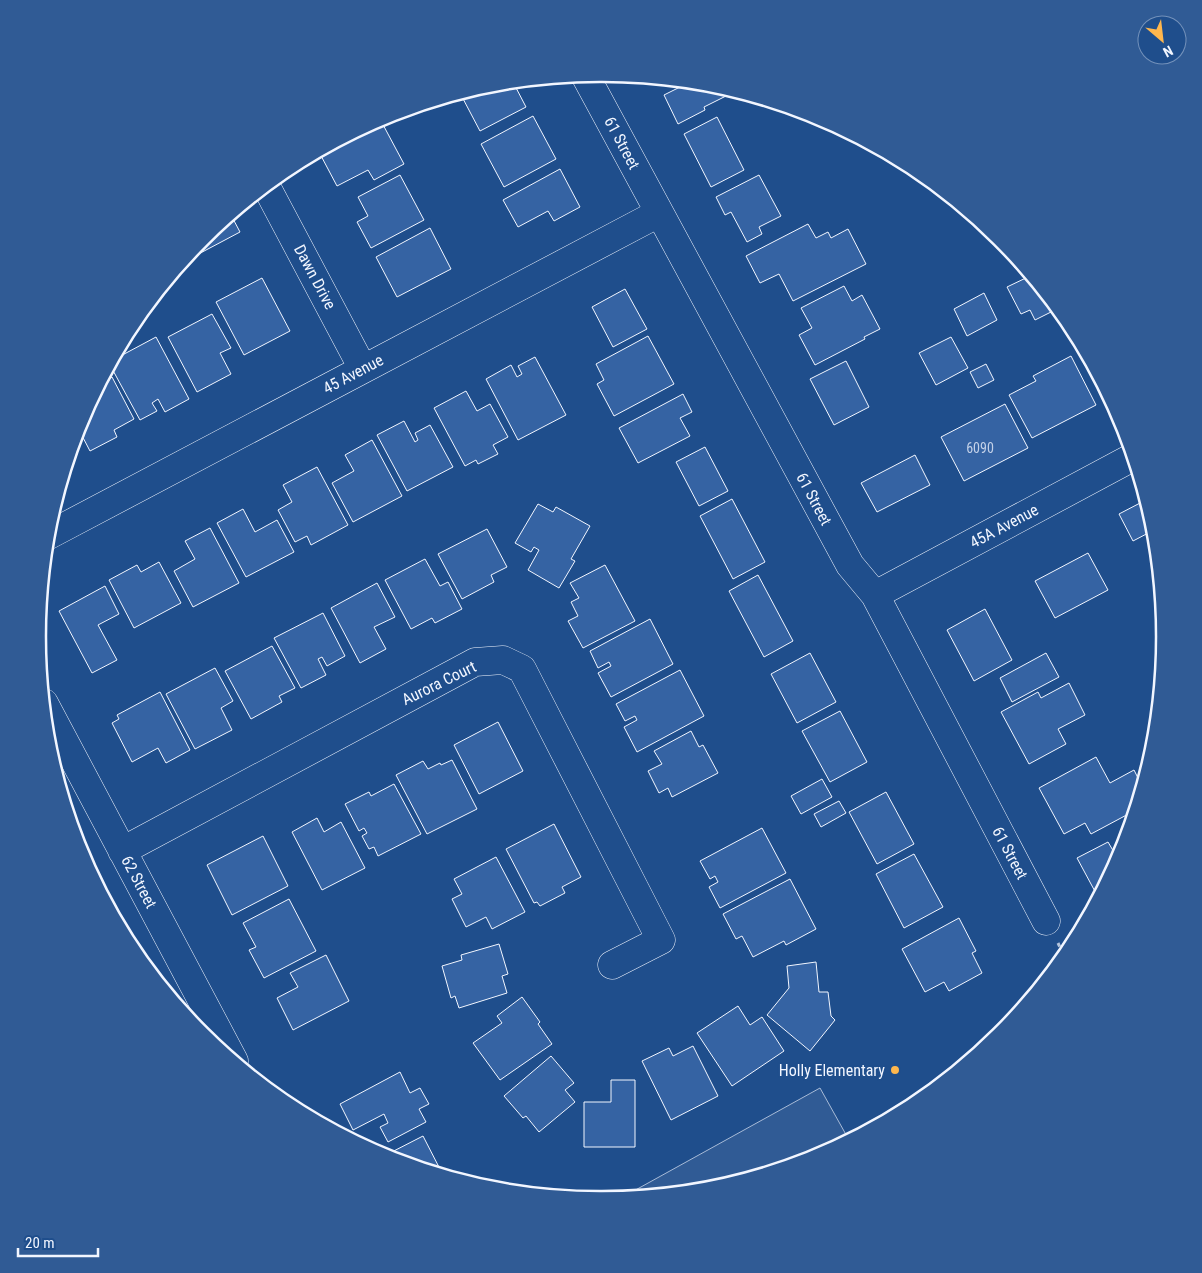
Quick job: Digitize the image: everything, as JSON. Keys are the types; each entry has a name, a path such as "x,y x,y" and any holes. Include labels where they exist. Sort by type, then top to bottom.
{"street":[{"name":"61 Street","path":"589,82 850,565 875,595 1046,921"},
{"name":"Dawn Drive","path":"269,192 363,369"},
{"name":"45 Avenue","path":"57,531 659,213"},
{"name":"45A Avenue","path":"875,595 1127,460"},
{"name":"Aurora Court","path":"122,851 475,662 503,660 522,669 661,940 612,965"},
{"name":"62 Street","path":"53,718 225,1045"}],"shaded area":[{"path":"820,1088 846,1134 779,1162 745,1172 673,1187 635,1190"}],"building":[{"path":"680,87 726,96 704,107 705,110 678,124 664,95"},
{"path":"516,88 526,107 480,131 463,99"},
{"path":"533,116 556,159 504,187 481,144"},
{"path":"717,117 744,170 711,187 684,134"},
{"path":"384,126 404,164 374,180 368,170 337,186 322,157"},
{"path":"560,169 580,207 554,221 548,211 518,227 503,200"},
{"path":"400,175 424,220 371,248 357,222 368,216 358,197"},
{"path":"759,175 781,216 759,227 762,234 747,242 731,212 725,215 716,197"},
{"path":"234,220 240,232 201,253"},
{"path":"808,224 816,238 828,232 831,238 848,229 866,264 793,301 779,274 760,283 746,256"},
{"path":"430,228 451,269 397,297 376,257"},
{"path":"262,278 290,331 244,355 216,302"},
{"path":"1024,279 1051,312 1035,320 1030,310 1021,314 1007,287"},
{"path":"844,286 852,301 862,295 880,329 815,365 799,335 812,328 801,308"},
{"path":"625,289 647,329 613,347 592,307"},
{"path":"984,293 997,320 967,336 954,309"},
{"path":"212,314 231,348 220,353 231,374 197,392 168,337"},
{"path":"648,336 674,384 614,416 597,384 604,380 596,364"},
{"path":"156,337 189,399 165,412 158,399 152,403 157,411 140,420 114,372 124,354"},
{"path":"951,337 968,368 936,385 919,353"},
{"path":"1071,356 1096,405 1032,438 1009,395 1036,381 1033,376"},
{"path":"535,357 566,415 518,440 486,379 511,365 517,377 522,374 518,366"},
{"path":"846,361 869,407 834,425 810,379"},
{"path":"986,364 994,380 978,388 970,372"},
{"path":"112,377 134,419 114,430 117,437 90,451 83,438"},
{"path":"466,391 477,411 490,404 508,437 493,445 498,454 478,464 476,460 465,466 434,408"},
{"path":"683,394 692,412 680,418 690,436 638,463 619,428"},
{"path":"1005,404 1028,448 964,481 941,437"},
{"path":"404,421 415,442 418,440 415,433 430,425 453,467 407,491 377,435"},
{"path":"372,440 402,496 353,522 332,483 354,471 345,455"},
{"path":"705,447 728,491 699,506 676,462"},
{"path":"915,455 930,485 877,512 861,483"},
{"path":"317,467 348,525 311,545 307,536 295,542 278,510 292,502 283,485"},
{"path":"732,499 765,562 733,579 700,516"},
{"path":"1139,503 1146,534 1133,541 1119,514"},
{"path":"538,504 553,512 556,507 590,526 571,559 575,561 559,588 528,570 539,550 534,547 531,552 515,543"},
{"path":"243,509 255,532 277,520 294,552 246,577 217,523"},
{"path":"210,528 239,583 193,607 174,571 195,559 185,541"},
{"path":"487,529 507,567 491,575 494,582 462,599 438,554"},
{"path":"1088,553 1108,590 1055,618 1035,581"},
{"path":"425,559 440,586 448,582 462,609 435,623 432,618 411,629 385,580"},
{"path":"159,562 181,603 134,628 109,580 137,565 141,572"},
{"path":"605,565 635,621 583,648 568,621 578,616 571,602 579,598 570,583"},
{"path":"758,575 793,641 764,657 729,591"},
{"path":"377,583 395,617 374,627 386,649 360,663 331,608"},
{"path":"105,586 119,614 98,625 117,660 92,673 59,611"},
{"path":"985,609 1012,660 974,681 947,630"},
{"path":"323,613 345,656 327,666 322,657 318,659 326,675 301,688 274,638"},
{"path":"650,619 673,664 611,697 598,673 611,666 609,662 598,668 590,651"},
{"path":"272,646 295,688 279,696 282,702 251,719 225,671"},
{"path":"810,653 836,702 797,723 771,674"},
{"path":"1046,653 1059,677 1012,702 1000,678"},
{"path":"215,668 233,701 221,708 232,730 195,749 166,694"},
{"path":"680,670 704,716 637,752 624,727 637,720 635,716 625,721 616,704"},
{"path":"1069,683 1085,715 1058,729 1066,744 1029,764 1001,712 1038,692 1041,698"},
{"path":"160,692 190,750 166,763 158,748 132,762 112,723 119,719 117,715"},
{"path":"840,711 867,762 830,782 802,731"},
{"path":"498,722 523,771 479,794 454,745"},
{"path":"691,731 699,747 703,745 718,773 672,797 668,788 659,793 648,771 662,764 654,751"},
{"path":"1096,757 1110,783 1134,770 1138,777 1126,815 1091,834 1085,823 1064,834 1039,788"},
{"path":"452,760 477,809 427,834 396,775 423,761 428,769"},
{"path":"822,779 832,797 801,814 791,796"},
{"path":"394,784 421,834 378,856 374,847 369,849 362,836 367,833 364,828 359,831 345,804 369,792 371,796"},
{"path":"886,792 914,844 877,864 849,812"},
{"path":"839,801 846,813 821,827 814,814"},
{"path":"317,818 324,832 341,822 365,868 322,890 292,832"},
{"path":"554,824 581,877 562,887 565,893 540,906 537,902 534,903 506,849"},
{"path":"762,828 786,873 720,908 709,887 718,882 715,876 710,879 700,861"},
{"path":"263,836 288,886 232,915 207,865"},
{"path":"1108,842 1113,851 1094,890 1077,858"},
{"path":"914,854 943,907 904,928 876,874"},
{"path":"496,857 525,912 492,929 486,917 466,927 452,899 462,894 454,879"},
{"path":"790,879 816,929 786,945 784,941 753,957 742,936 736,939 723,914"},
{"path":"289,899 316,951 264,978 249,950 256,947 243,923"},
{"path":"959,918 976,951 972,953 982,973 949,991 944,982 925,992 902,949"},
{"path":"499,944 508,974 502,976 507,993 459,1008 455,996 451,998 442,966 462,960 461,955"},
{"path":"326,955 349,1001 293,1030 277,998 298,987 290,973"},
{"path":"816,962 819,992 828,992 831,1016 835,1020 810,1051 767,1015 789,988 787,966"},
{"path":"522,997 540,1022 538,1024 552,1044 500,1080 473,1043 502,1023 497,1016"},
{"path":"738,1006 750,1025 762,1017 784,1051 732,1086 697,1033"},
{"path":"693,1046 718,1096 671,1120 642,1061 669,1048 673,1056"},
{"path":"551,1056 574,1083 565,1090 575,1102 539,1132 526,1116 523,1118 504,1096"},
{"path":"400,1072 410,1093 420,1088 429,1104 419,1109 426,1122 388,1142 380,1127 388,1123 384,1114 353,1130 340,1104"},
{"path":"611,1080 635,1080 635,1147 584,1147 584,1102 611,1102"},
{"path":"423,1136 439,1167 423,1162 394,1151"}],"place":[{"name":"Holly Elementary","path":"895,1070"}]}
